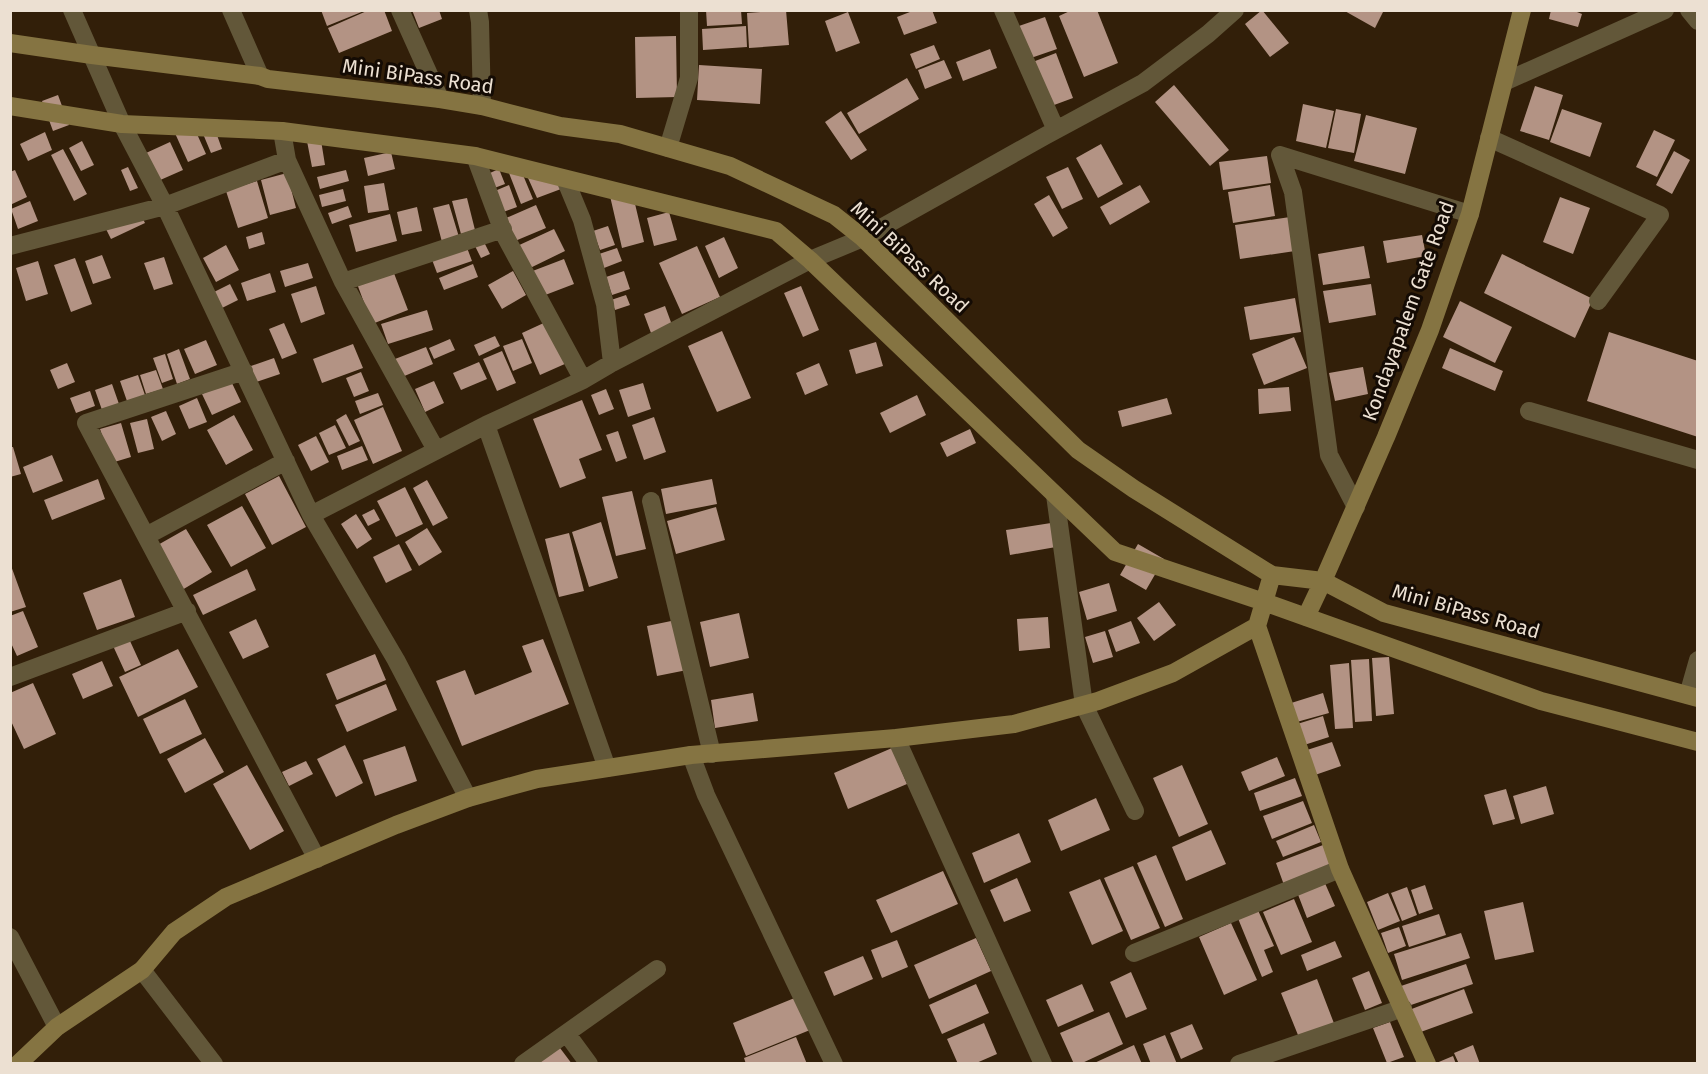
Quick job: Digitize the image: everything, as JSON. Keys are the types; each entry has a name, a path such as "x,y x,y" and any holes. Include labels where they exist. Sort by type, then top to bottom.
{"street":[{"path":"72,10 122,124 165,206 311,515 396,660 468,798"},
{"path":"231,10 260,76"},
{"path":"400,10 440,99"},
{"path":"478,10 482,106"},
{"path":"668,148 689,78 689,10"},
{"path":"1004,10 1056,130"},
{"path":"311,515 486,425 583,380 810,260 863,238 1143,83 1208,34 1235,10"},
{"name":"Kondayapalem Gate Road","path":"1305,617 1356,507 1430,330 1470,214 1522,10"},
{"path":"1504,82 1665,10"},
{"path":"1689,10 1698,21"},
{"name":"Mini BiPass Road","path":"10,43 482,106 560,126 620,134 730,166 834,215 863,238 1078,450 1134,489 1272,575 1323,581 1384,613 1693,696"},
{"path":"10,106 122,124 282,131 476,156 776,231 810,260 1115,552 1264,602 1541,701 1698,742"},
{"path":"282,131 287,160 343,282 436,450"},
{"path":"1489,138 1660,215 1598,301"},
{"path":"1356,507 1329,455 1293,192 1280,155 1470,214"},
{"path":"476,156 502,229 583,380"},
{"path":"10,246 165,206 287,160"},
{"path":"565,179 582,220 605,304 612,363"},
{"path":"343,282 502,229"},
{"path":"244,371 86,423 317,859"},
{"path":"1529,411 1698,460"},
{"path":"486,425 607,768"},
{"path":"146,536 286,461"},
{"path":"1055,495 1084,705 1135,811"},
{"path":"651,501 712,754"},
{"path":"1272,575 1257,626 1340,869 1427,1064"},
{"path":"10,677 186,611"},
{"path":"18,1064 57,1027 142,970 174,932 226,897 396,825 468,798 537,778 691,755 896,738 1014,724 1084,705 1173,673 1257,626"},
{"path":"1693,696 1698,660"},
{"path":"896,738 1043,1064"},
{"path":"691,755 706,795 834,1064"},
{"path":"1134,953 1340,869"},
{"path":"10,937 57,1027"},
{"path":"524,1064 657,969"},
{"path":"142,970 214,1064"},
{"path":"1239,1064 1403,1008"},
{"path":"567,1034 589,1064"}],"building":[{"path":"321,10 364,10 364,11 327,26"},
{"path":"369,10 384,10 392,31 339,53 328,28"},
{"path":"412,10 439,10 442,19 419,28"},
{"path":"706,10 741,10 742,24 707,26"},
{"path":"786,10 789,45 749,48 747,13"},
{"path":"915,10 932,10 937,23 904,35 897,17"},
{"path":"1072,10 1097,10 1118,63 1084,77 1059,16"},
{"path":"1262,10 1289,43 1270,57 1245,24"},
{"path":"1343,10 1384,10 1375,28"},
{"path":"1551,10 1572,10 1582,14 1578,27 1549,19"},
{"path":"848,12 860,43 836,52 825,21"},
{"path":"1045,17 1057,49 1028,59 1016,27"},
{"path":"746,26 747,47 703,50 702,29"},
{"path":"676,36 677,97 636,98 635,37"},
{"path":"934,45 940,59 916,69 910,54"},
{"path":"990,49 997,68 963,81 956,62"},
{"path":"1056,53 1073,98 1046,108 1030,63"},
{"path":"944,60 952,78 925,89 918,70"},
{"path":"699,65 762,69 760,104 697,100"},
{"path":"907,78 919,99 859,134 847,113"},
{"path":"1174,85 1229,150 1210,166 1155,102"},
{"path":"1535,86 1563,95 1549,140 1520,131"},
{"path":"58,95 69,125 53,131 42,101"},
{"path":"1303,104 1334,111 1326,148 1296,141"},
{"path":"1336,109 1361,114 1354,153 1328,148"},
{"path":"1562,109 1602,123 1590,157 1550,142"},
{"path":"841,111 867,150 851,160 825,122"},
{"path":"1366,115 1417,128 1405,174 1354,161"},
{"path":"192,123 206,154 188,162 174,131"},
{"path":"213,124 222,149 211,153 201,129"},
{"path":"1654,130 1675,140 1657,177 1636,167"},
{"path":"45,132 52,150 28,161 20,144"},
{"path":"320,134 325,165 312,167 306,136"},
{"path":"82,141 94,165 81,171 69,148"},
{"path":"170,142 183,170 158,181 146,153"},
{"path":"1101,144 1123,184 1098,198 1076,158"},
{"path":"63,149 87,194 74,201 51,155"},
{"path":"1674,151 1690,160 1672,194 1656,185"},
{"path":"391,152 395,169 368,176 364,158"},
{"path":"1267,156 1271,183 1223,190 1219,162"},
{"path":"518,163 533,199 521,204 507,168"},
{"path":"128,167 138,188 130,191 121,170"},
{"path":"1068,167 1083,199 1062,209 1046,177"},
{"path":"553,168 561,189 537,198 528,178"},
{"path":"499,169 505,184 489,190 483,176"},
{"path":"15,170 27,197 10,205 10,172"},
{"path":"346,170 349,181 320,189 317,177"},
{"path":"287,173 296,208 270,215 261,180"},
{"path":"257,181 268,218 238,228 226,191"},
{"path":"384,183 389,210 368,213 364,186"},
{"path":"509,185 517,207 498,214 490,193"},
{"path":"1140,185 1150,202 1110,225 1100,207"},
{"path":"1270,185 1275,216 1233,223 1228,192"},
{"path":"343,189 346,201 322,207 319,195"},
{"path":"632,191 644,242 622,248 610,196"},
{"path":"1049,195 1068,228 1053,237 1034,204"},
{"path":"1560,197 1590,208 1573,254 1543,242"},
{"path":"467,198 475,230 461,234 452,201"},
{"path":"30,201 38,221 18,229 11,209"},
{"path":"449,204 459,237 442,242 433,208"},
{"path":"536,205 546,228 515,241 506,218"},
{"path":"348,206 352,217 332,224 328,213"},
{"path":"417,207 422,231 402,235 397,212"},
{"path":"669,212 677,240 654,246 647,218"},
{"path":"140,213 145,223 111,239 106,229"},
{"path":"390,214 397,241 356,252 349,225"},
{"path":"1290,217 1295,251 1240,259 1235,225"},
{"path":"608,226 615,245 600,250 593,231"},
{"path":"554,229 565,251 526,270 515,247"},
{"path":"262,232 265,244 249,249 246,237"},
{"path":"1422,235 1426,256 1387,263 1383,241"},
{"path":"724,237 738,268 719,278 705,246"},
{"path":"484,242 490,254 481,258 475,246"},
{"path":"226,245 239,270 216,282 203,258"},
{"path":"466,245 472,261 437,273 431,257"},
{"path":"697,246 720,297 682,314 659,263"},
{"path":"1364,246 1370,278 1323,285 1318,254"},
{"path":"617,248 622,261 604,268 599,254"},
{"path":"1502,254 1593,299 1575,338 1484,293"},
{"path":"102,255 111,278 93,284 85,261"},
{"path":"164,257 173,284 154,290 144,263"},
{"path":"75,258 92,304 71,312 54,265"},
{"path":"564,259 574,284 540,297 530,272"},
{"path":"38,261 48,294 26,301 16,268"},
{"path":"308,263 313,278 285,287 280,271"},
{"path":"473,264 478,277 444,290 439,278"},
{"path":"392,268 408,310 372,324 356,281"},
{"path":"513,271 526,295 502,309 488,285"},
{"path":"624,271 630,289 612,295 606,277"},
{"path":"270,273 276,292 247,301 241,283"},
{"path":"230,284 238,300 220,309 212,293"},
{"path":"1371,284 1376,315 1329,323 1323,291"},
{"path":"316,286 325,314 301,323 291,294"},
{"path":"801,286 819,330 803,337 784,293"},
{"path":"626,295 630,305 615,310 611,300"},
{"path":"1295,298 1301,332 1250,340 1244,307"},
{"path":"1460,301 1512,327 1495,363 1443,337"},
{"path":"665,306 672,325 651,333 644,314"},
{"path":"427,310 433,330 388,344 381,324"},
{"path":"548,321 567,363 540,375 522,333"},
{"path":"284,323 297,353 282,359 269,329"},
{"path":"722,331 751,398 717,412 688,346"},
{"path":"1609,332 1698,361 1698,437 1587,401"},
{"path":"495,336 500,346 479,356 474,345"},
{"path":"1294,337 1307,368 1264,385 1252,354"},
{"path":"450,339 455,350 434,359 429,348"},
{"path":"522,339 532,363 513,371 503,346"},
{"path":"206,340 217,365 195,374 184,349"},
{"path":"876,342 883,366 856,374 849,350"},
{"path":"353,344 363,368 322,383 313,359"},
{"path":"426,347 433,364 402,377 395,359"},
{"path":"1450,348 1503,371 1495,391 1442,368"},
{"path":"179,349 190,379 177,384 167,354"},
{"path":"502,351 516,383 497,391 483,359"},
{"path":"165,354 173,379 162,383 153,358"},
{"path":"274,358 280,374 253,383 248,367"},
{"path":"479,362 487,379 461,390 453,373"},
{"path":"67,363 75,382 58,389 50,370"},
{"path":"819,363 828,385 805,395 796,373"},
{"path":"1363,367 1368,394 1335,401 1329,373"},
{"path":"156,370 163,389 146,394 140,375"},
{"path":"361,372 369,391 354,397 346,378"},
{"path":"138,375 146,398 128,404 120,381"},
{"path":"231,381 241,402 212,415 202,394"},
{"path":"434,381 444,403 425,412 415,389"},
{"path":"643,383 651,409 628,417 619,390"},
{"path":"112,384 119,404 102,410 95,390"},
{"path":"1289,387 1291,411 1259,414 1258,389"},
{"path":"606,389 614,409 599,415 591,395"},
{"path":"90,391 95,406 76,413 70,398"},
{"path":"378,393 383,405 360,414 355,401"},
{"path":"917,395 926,415 890,433 880,413"},
{"path":"197,398 207,422 189,429 179,406"},
{"path":"1167,398 1172,414 1122,427 1118,411"},
{"path":"582,400 602,450 579,459 586,478 560,488 533,419"},
{"path":"383,407 402,451 373,464 354,420"},
{"path":"166,411 176,434 162,441 151,417"},
{"path":"346,414 360,441 349,446 336,420"},
{"path":"234,415 253,450 226,465 207,430"},
{"path":"654,417 666,452 644,460 632,425"},
{"path":"147,419 154,449 138,453 130,423"},
{"path":"121,423 131,457 111,463 100,429"},
{"path":"335,425 346,448 329,455 319,433"},
{"path":"970,429 976,443 947,457 940,443"},
{"path":"618,431 627,458 616,462 606,435"},
{"path":"316,436 329,462 311,471 298,445"},
{"path":"362,446 368,460 342,470 337,456"},
{"path":"10,447 13,447 21,474 10,477"},
{"path":"52,455 63,481 33,493 23,467"},
{"path":"279,476 306,527 272,545 245,494"},
{"path":"98,479 105,499 52,520 44,500"},
{"path":"712,479 717,504 666,514 661,489"},
{"path":"427,480 448,518 433,526 413,488"},
{"path":"405,487 423,524 396,537 377,501"},
{"path":"632,491 646,549 616,556 602,497"},
{"path":"242,506 266,548 231,567 207,525"},
{"path":"716,507 725,540 676,554 667,521"},
{"path":"374,509 380,520 368,526 362,515"},
{"path":"356,514 372,539 357,549 341,524"},
{"path":"601,522 618,578 589,587 572,532"},
{"path":"1051,523 1056,547 1010,555 1006,530"},
{"path":"427,528 442,552 419,566 405,542"},
{"path":"186,529 212,572 182,590 156,546"},
{"path":"569,533 584,591 559,597 545,539"},
{"path":"399,544 412,570 386,583 373,557"},
{"path":"1138,544 1164,559 1146,590 1120,575"},
{"path":"10,563 26,607 10,612"},
{"path":"247,569 256,590 203,615 193,595"},
{"path":"121,579 135,617 97,630 83,593"},
{"path":"1109,583 1117,611 1087,620 1079,592"},
{"path":"1159,602 1176,625 1154,641 1137,618"},
{"path":"23,611 38,647 17,656 10,641 10,616"},
{"path":"739,613 749,658 710,667 700,622"},
{"path":"1048,617 1050,648 1019,651 1017,619"},
{"path":"256,619 269,647 243,659 229,632"},
{"path":"676,620 687,670 657,676 647,626"},
{"path":"1131,621 1140,643 1116,652 1108,630"},
{"path":"125,630 141,665 125,672 109,637"},
{"path":"1105,631 1113,657 1093,663 1085,637"},
{"path":"543,639 569,704 462,746 436,681 465,670 475,695 532,672 522,646"},
{"path":"178,649 198,687 138,717 119,677"},
{"path":"375,654 386,680 337,700 326,674"},
{"path":"1389,657 1394,714 1376,716 1372,658"},
{"path":"1369,659 1372,721 1355,722 1351,660"},
{"path":"102,661 113,686 83,699 72,674"},
{"path":"1349,663 1353,728 1335,729 1330,665"},
{"path":"33,683 56,734 24,749 10,719 10,693"},
{"path":"386,684 397,710 347,732 335,705"},
{"path":"753,693 758,721 715,728 711,700"},
{"path":"1323,693 1329,713 1293,723 1288,704"},
{"path":"185,699 202,734 160,754 143,719"},
{"path":"1323,716 1329,737 1301,746 1294,725"},
{"path":"205,738 224,772 185,793 167,759"},
{"path":"1332,742 1341,766 1315,775 1307,750"},
{"path":"345,745 363,783 336,797 317,759"},
{"path":"405,746 417,781 375,796 363,760"},
{"path":"892,748 907,784 848,809 834,773"},
{"path":"1277,757 1285,776 1249,791 1241,772"},
{"path":"306,761 313,774 289,786 282,772"},
{"path":"247,765 284,831 250,850 213,784"},
{"path":"1182,765 1208,824 1179,837 1153,778"},
{"path":"1295,778 1302,796 1260,811 1254,793"},
{"path":"1546,786 1554,814 1521,824 1513,796"},
{"path":"1506,789 1515,819 1493,825 1484,795"},
{"path":"1096,798 1110,830 1061,851 1048,820"},
{"path":"1303,801 1312,823 1272,839 1263,816"},
{"path":"1314,825 1321,842 1283,857 1276,841"},
{"path":"1211,830 1226,864 1186,881 1172,847"},
{"path":"1019,833 1031,862 984,883 972,853"},
{"path":"1323,845 1331,866 1284,885 1276,863"},
{"path":"1156,855 1183,919 1165,927 1137,863"},
{"path":"1133,866 1160,928 1131,940 1104,878"},
{"path":"943,871 958,904 891,933 876,900"},
{"path":"1017,878 1031,911 1004,922 990,890"},
{"path":"1100,879 1123,931 1092,945 1069,892"},
{"path":"1324,881 1335,906 1307,918 1297,892"},
{"path":"1425,885 1433,909 1419,914 1411,890"},
{"path":"1407,887 1417,915 1402,921 1391,893"},
{"path":"1388,893 1400,921 1378,930 1367,902"},
{"path":"1294,899 1312,942 1281,955 1263,912"},
{"path":"1523,902 1534,952 1495,960 1484,911"},
{"path":"1257,908 1274,946 1264,950 1273,972 1262,977 1237,916"},
{"path":"1439,914 1446,935 1409,947 1402,926"},
{"path":"1231,923 1257,980 1224,995 1199,937"},
{"path":"1399,927 1406,946 1388,953 1381,933"},
{"path":"1461,933 1470,958 1402,980 1394,954"},
{"path":"976,938 991,971 929,999 914,965"},
{"path":"897,940 908,967 882,978 871,950"},
{"path":"1335,941 1342,957 1307,971 1301,955"},
{"path":"863,956 873,979 834,996 824,972"},
{"path":"1466,964 1473,984 1408,1006 1401,986"},
{"path":"1369,971 1382,1003 1365,1010 1352,978"},
{"path":"1131,972 1147,1009 1126,1018 1110,982"},
{"path":"1317,979 1335,1026 1300,1040 1281,993"},
{"path":"976,984 989,1013 942,1034 929,1005"},
{"path":"1082,984 1094,1011 1058,1027 1046,1000"},
{"path":"1464,989 1473,1013 1418,1033 1409,1010"},
{"path":"797,997 810,1030 746,1056 733,1023"},
{"path":"1109,1012 1123,1044 1080,1064 1074,1064 1060,1033"},
{"path":"1390,1022 1404,1057 1387,1063 1373,1028"},
{"path":"984,1023 997,1054 974,1064 958,1064 947,1039"},
{"path":"1192,1024 1203,1049 1181,1059 1170,1033"},
{"path":"1165,1035 1177,1064 1151,1064 1143,1044"},
{"path":"796,1037 807,1064 746,1064 744,1058"},
{"path":"557,1044 572,1064 530,1064"},
{"path":"1134,1045 1142,1064 1092,1064"},
{"path":"1473,1045 1480,1064 1459,1064 1454,1053"},
{"path":"1453,1056 1456,1064 1434,1064"}]}
